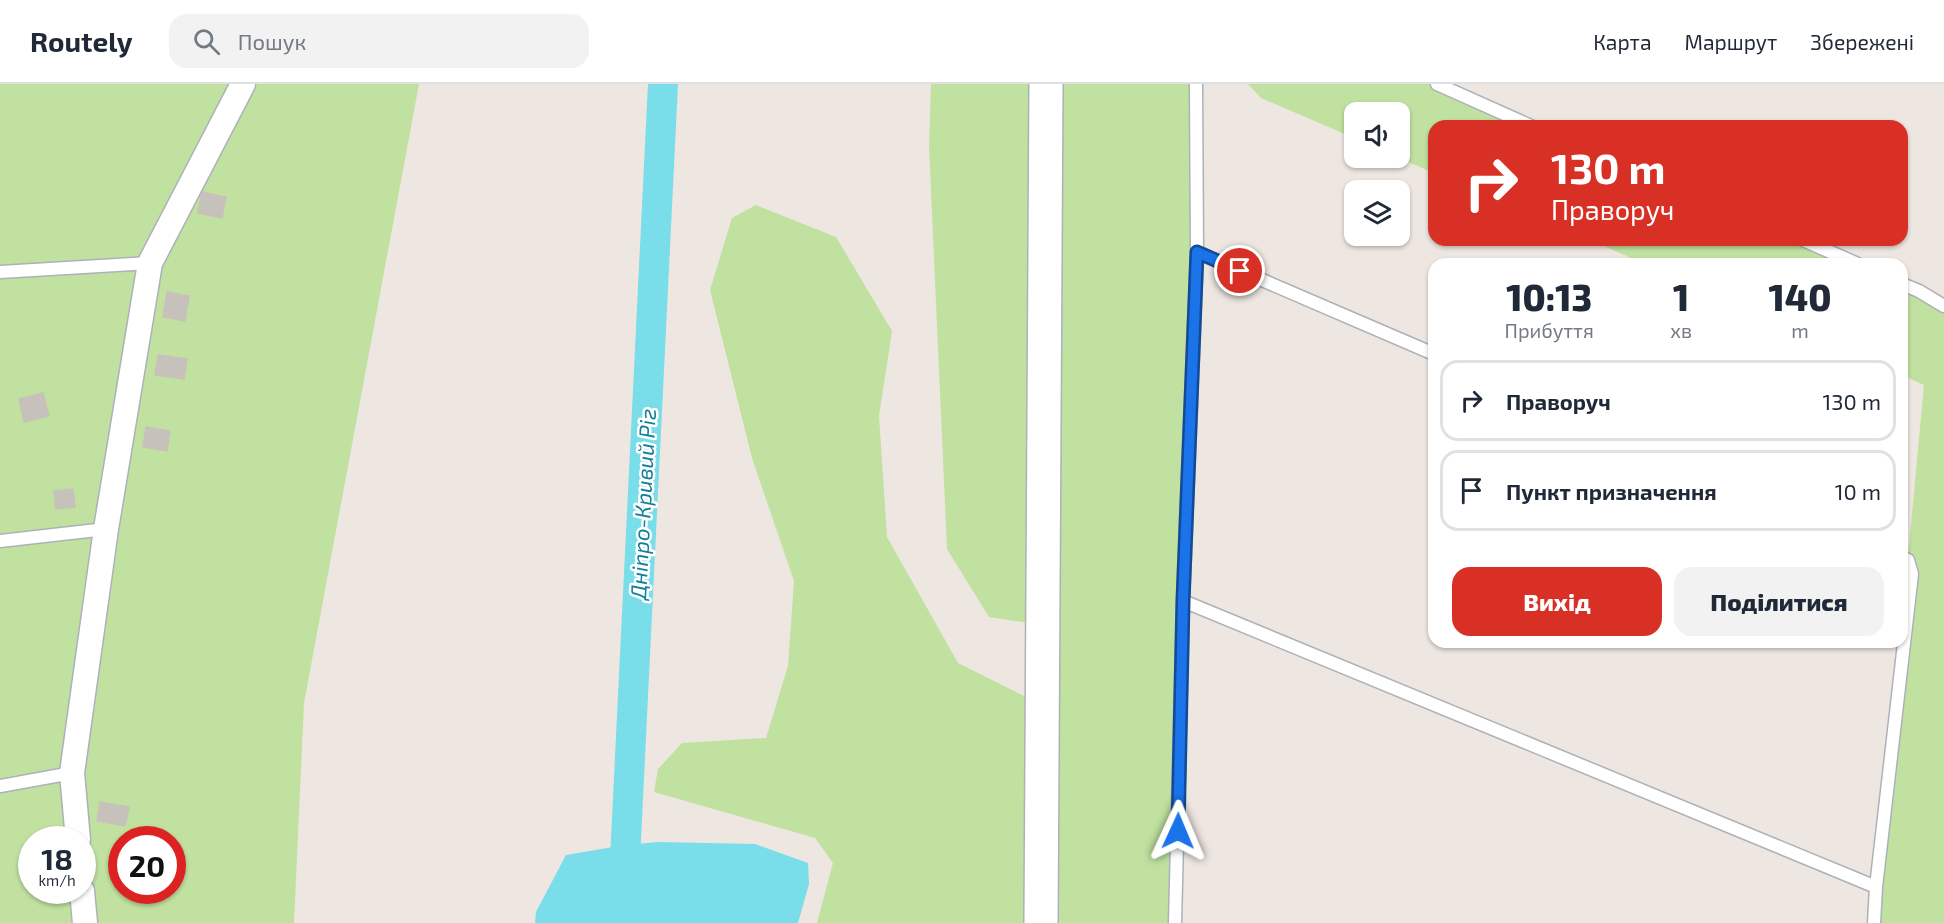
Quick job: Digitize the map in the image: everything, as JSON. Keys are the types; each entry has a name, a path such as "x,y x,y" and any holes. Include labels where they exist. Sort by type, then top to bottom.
{"main road":[{"path":"1041,923 1046,84"}],"street":[{"path":"77,826 72,773 106,529 150,263 243,84"},
{"path":"83,904 85,923"}],"lane":[{"path":"1175,923 1183,601 1197,252 1196,84"},
{"path":"1437,84 1518,120"},
{"path":"1817,246 1844,258"},
{"path":"1197,252 1428,351"},
{"path":"0,272 150,263"},
{"path":"1908,286 1944,306"},
{"path":"0,542 106,529"},
{"path":"1908,560 1912,574 1908,609"},
{"path":"1183,601 1876,887"},
{"path":"1874,923 1876,887 1903,648"},
{"path":"0,786 72,773"}],"green space":[{"path":"0,84 419,84 304,703 294,923 0,923"},
{"path":"931,84 1196,84 1175,923 817,923 833,863 815,838 654,792 658,769 682,743 766,738 788,666 794,581 752,458 710,290 732,218 756,205 836,237 892,331 879,416 887,537 958,663 1042,705 1042,625 989,617 947,549 929,146"},
{"path":"1248,84 1437,84 1518,120 1428,120 1428,170 1410,163 1410,102 1344,102 1344,134 1261,98"},
{"path":"1604,246 1817,246 1844,258 1631,258"},
{"path":"1908,287 1944,306 1944,923 1874,923 1900,648 1908,648 1908,557 1924,385 1908,378"}],"water":[{"path":"658,842 755,844 808,863 809,884 798,923 535,923 536,912 566,855"}],"building":[{"path":"202,192 226,197 222,218 198,213"},
{"path":"167,292 189,296 185,321 163,317"},
{"path":"158,355 187,359 184,379 155,375"},
{"path":"43,393 49,416 24,422 19,399"},
{"path":"146,427 170,431 167,451 143,447"},
{"path":"73,489 75,507 56,509 54,491"},
{"path":"100,802 129,807 125,826 97,821"}],"waterway":[{"name":"Дніпро-Кривий Ріг","path":"641,923 625,859 663,84"}],"route":[{"path":"1178,831 1183,601 1197,252 1240,271"}]}
